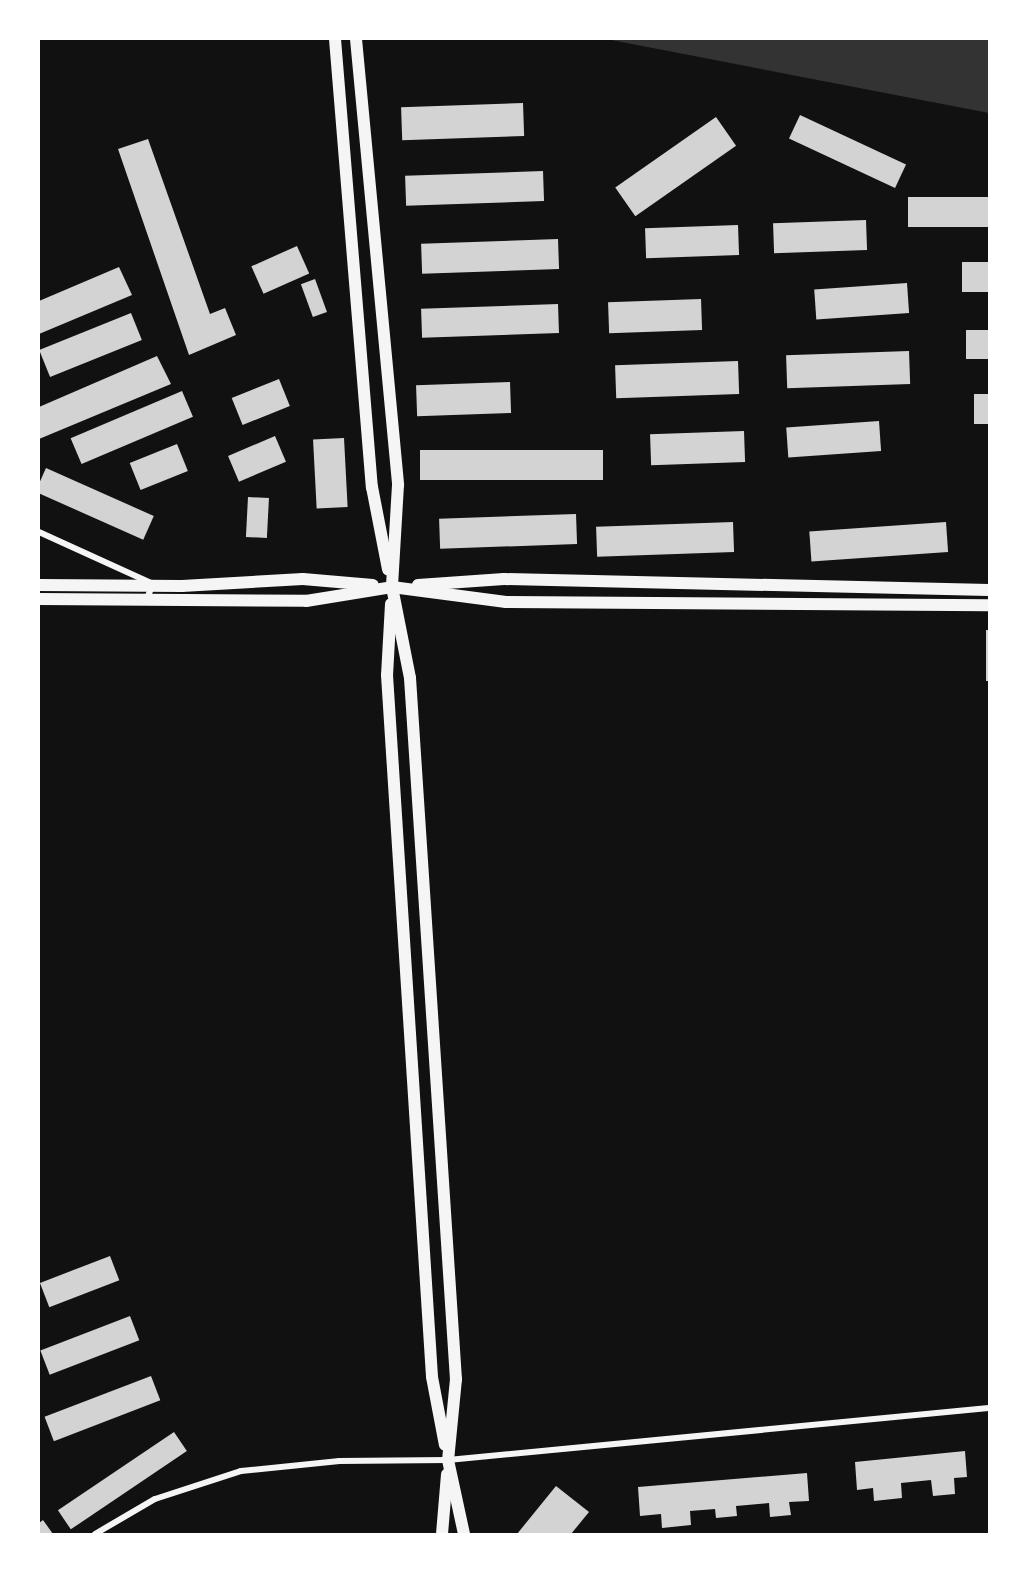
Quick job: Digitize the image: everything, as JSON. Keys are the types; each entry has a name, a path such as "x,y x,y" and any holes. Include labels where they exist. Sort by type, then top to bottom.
{"main road":[{"path":"335,39 372,487 410,678 456,1367 442,1534"},
{"path":"356,39 398,485 387,687 432,1377 464,1534"},
{"path":"39,585 182,586 303,579 392,587 506,602 989,605"},
{"path":"39,599 147,598 306,601 392,587 504,579 989,590"}],"street":[{"path":"39,532 153,584 147,598"},
{"path":"95,1534 155,1499 241,1471 339,1461 448,1460 989,1408"}],"shaded area":[{"path":"606,39 989,39 989,113"}],"building":[{"path":"523,103 524,136 402,140 401,107"},
{"path":"800,115 906,164 895,188 789,139"},
{"path":"716,117 736,146 635,216 615,188"},
{"path":"148,139 210,314 225,308 236,335 189,355 118,149"},
{"path":"543,171 544,201 406,206 405,176"},
{"path":"908,197 989,197 989,227 908,227"},
{"path":"866,220 867,250 774,253 773,223"},
{"path":"738,225 739,255 646,258 645,228"},
{"path":"558,239 559,269 422,274 421,244"},
{"path":"297,246 309,273 264,294 251,266"},
{"path":"962,262 989,262 989,292 962,292"},
{"path":"119,267 132,295 39,334 39,301"},
{"path":"315,279 327,312 313,317 301,284"},
{"path":"907,283 909,313 816,319 814,289"},
{"path":"701,299 702,330 609,333 608,302"},
{"path":"558,304 559,333 422,338 421,309"},
{"path":"131,313 142,340 50,377 39,350"},
{"path":"966,330 989,330 989,359 966,359"},
{"path":"909,351 910,384 787,388 786,355"},
{"path":"157,356 171,384 39,439 39,407"},
{"path":"738,361 739,394 616,398 615,365"},
{"path":"279,379 290,406 243,425 232,398"},
{"path":"510,382 511,413 417,416 416,385"},
{"path":"182,391 193,417 82,464 71,438"},
{"path":"974,394 989,394 989,424 974,424"},
{"path":"879,421 881,451 788,457 786,427"},
{"path":"744,431 745,462 651,465 650,434"},
{"path":"275,436 286,462 239,482 228,456"},
{"path":"344,438 348,507 317,509 313,440"},
{"path":"177,444 188,471 141,490 130,463"},
{"path":"420,450 603,450 603,480 420,480"},
{"path":"46,468 154,516 143,540 39,493 39,484"},
{"path":"248,497 269,498 267,538 246,537"},
{"path":"576,514 577,544 440,549 439,519"},
{"path":"733,522 734,552 597,557 596,527"},
{"path":"946,522 948,552 811,561 809,532"},
{"path":"986,630 989,630 989,681 986,681"},
{"path":"110,1256 119,1280 49,1307 40,1283"},
{"path":"130,1316 139,1340 50,1375 40,1350"},
{"path":"151,1376 160,1400 54,1441 45,1417"},
{"path":"174,1432 187,1451 71,1529 58,1510"},
{"path":"965,1451 967,1477 954,1478 955,1494 933,1496 931,1480 901,1483 902,1498 874,1501 873,1488 857,1490 855,1462"},
{"path":"807,1473 809,1501 789,1502 791,1515 770,1517 769,1503 736,1506 737,1516 716,1518 715,1509 690,1511 691,1525 662,1528 661,1514 640,1516 638,1487"},
{"path":"556,1486 589,1512 571,1534 517,1534"},
{"path":"43,1520 53,1534 39,1534 39,1523"}]}
